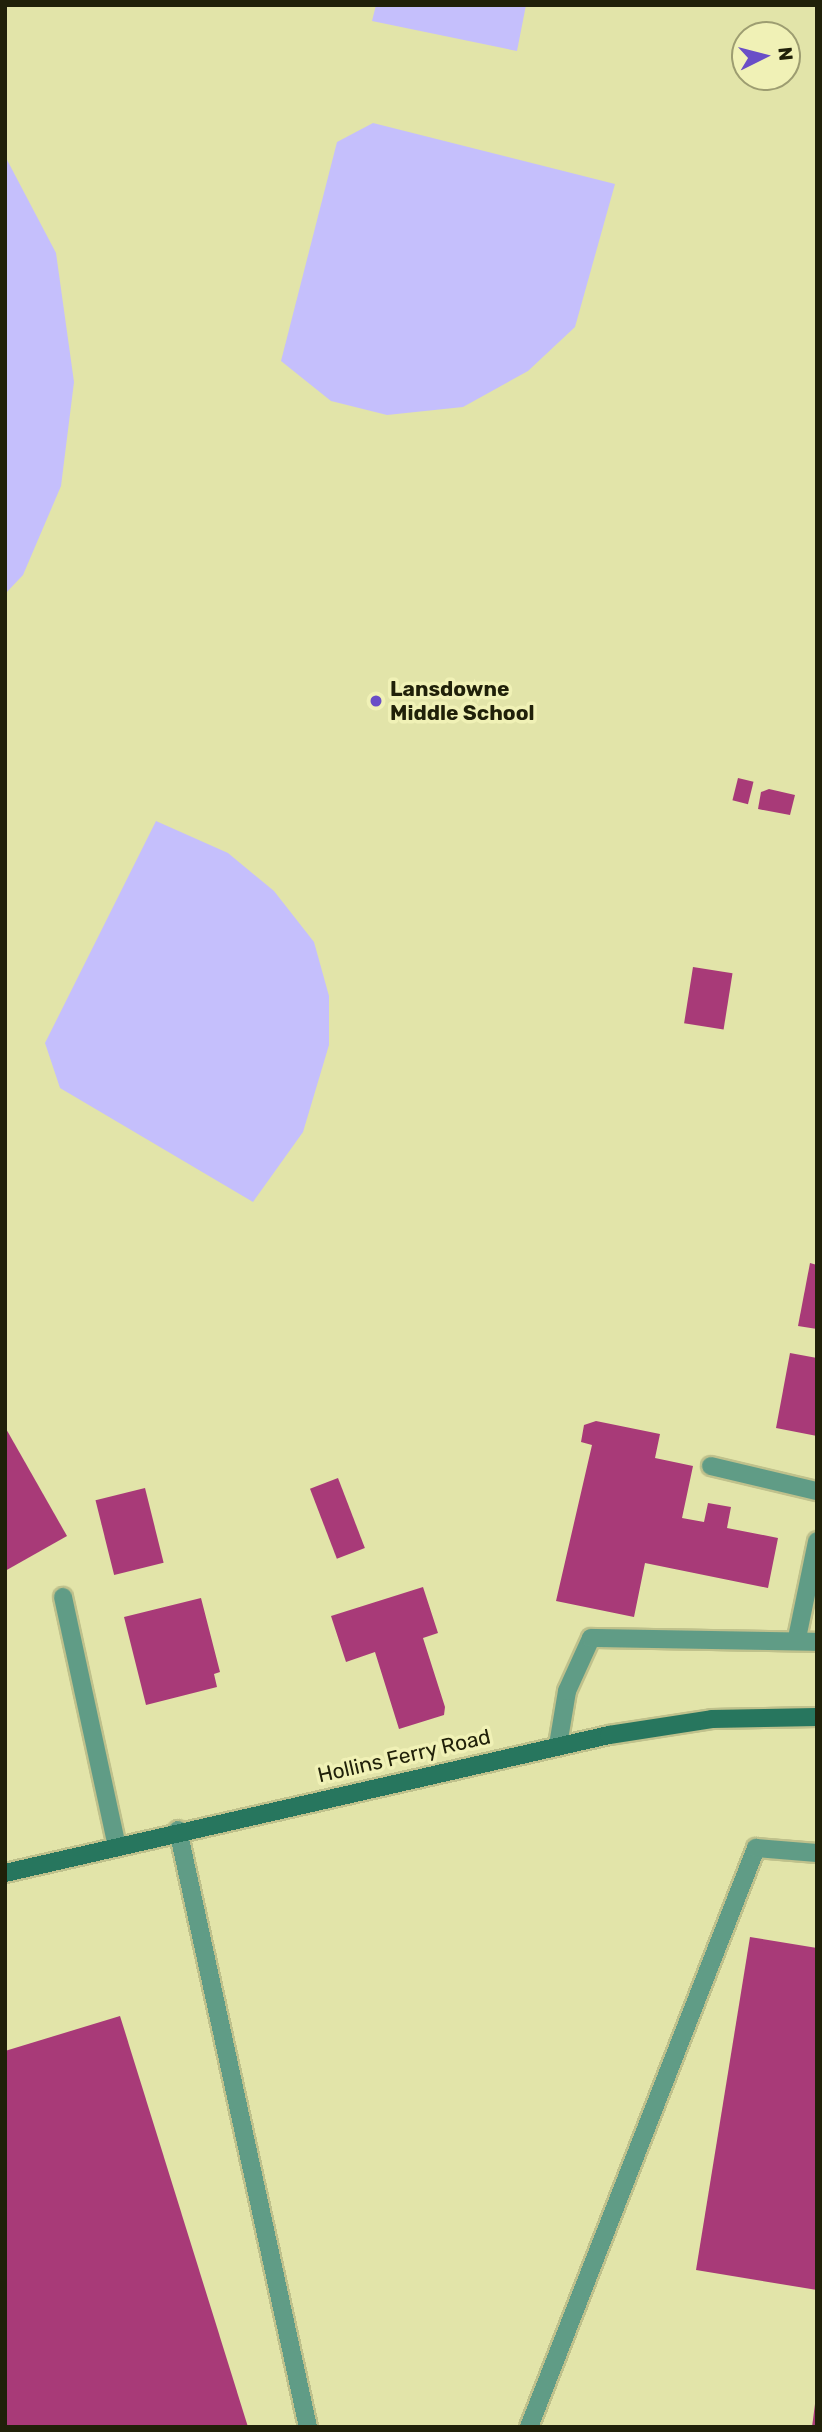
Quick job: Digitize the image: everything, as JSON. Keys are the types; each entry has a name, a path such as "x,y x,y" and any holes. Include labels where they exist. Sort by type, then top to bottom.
{"street":[{"name":"Hollins Ferry Road","path":"5,1873 178,1830 558,1745 712,1718 817,1717"}],"lane":[{"path":"711,1466 817,1491"},
{"path":"797,1638 817,1541"},
{"path":"64,1597 117,1846"},
{"path":"558,1745 567,1691 591,1638 797,1638 817,1642"},
{"path":"178,1830 308,2427"},
{"path":"529,2427 756,1848 817,1853"}],"shaded area":[{"path":"376,5 526,5 517,51 372,21"},
{"path":"373,123 615,184 575,327 528,371 463,407 387,415 331,401 281,361 337,142"},
{"path":"5,156 56,253 74,382 61,486 23,575 5,594"},
{"path":"156,821 228,853 274,891 314,942 329,996 329,1045 303,1132 253,1202 60,1088 45,1043"}],"building":[{"path":"738,778 754,782 748,804 732,800"},
{"path":"769,789 795,795 790,815 758,809 761,792"},
{"path":"693,967 733,973 724,1030 684,1023"},
{"path":"810,1263 817,1265 817,1329 798,1326"},
{"path":"790,1353 817,1358 817,1436 776,1428"},
{"path":"596,1421 660,1434 655,1458 693,1466 682,1518 704,1522 708,1503 731,1507 727,1528 778,1538 768,1588 645,1563 634,1617 556,1601 592,1445 581,1442 584,1425"},
{"path":"5,1427 67,1536 5,1571"},
{"path":"338,1478 365,1548 337,1559 310,1489"},
{"path":"145,1488 164,1563 114,1575 96,1500"},
{"path":"423,1587 438,1633 423,1638 445,1707 444,1715 399,1729 375,1652 346,1662 331,1616"},
{"path":"201,1598 220,1672 214,1674 217,1687 146,1705 124,1617"},
{"path":"750,1937 817,1948 817,2290 696,2270"},
{"path":"120,2016 248,2427 5,2427 5,2051"},
{"path":"815,2404 817,2427 812,2427"}],"place":[{"name":"Lansdowne Middle School","path":"376,701"}]}
